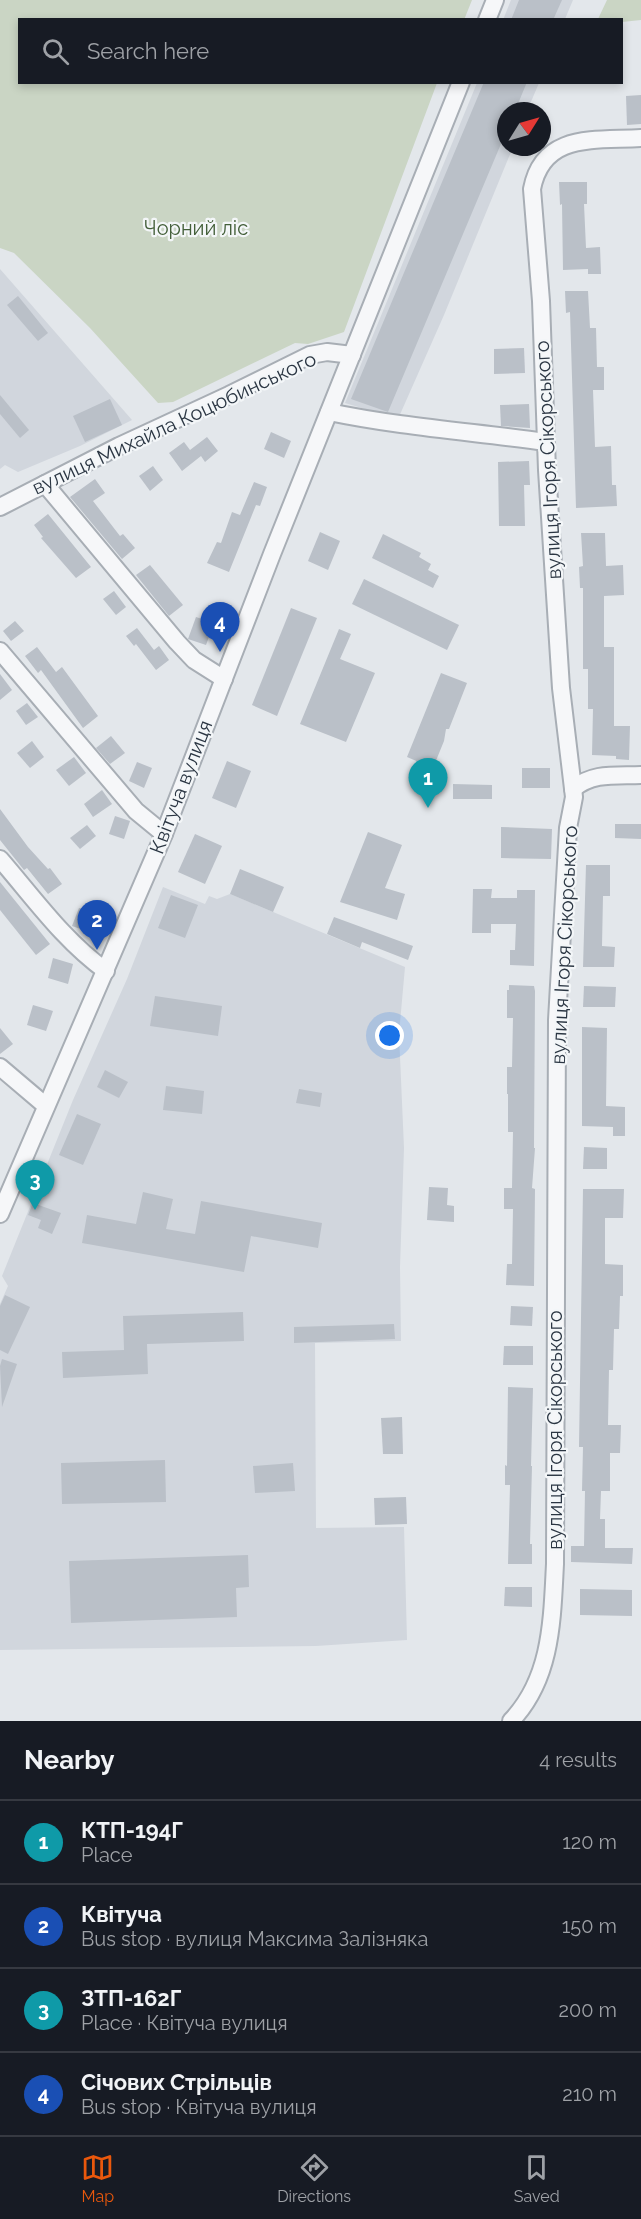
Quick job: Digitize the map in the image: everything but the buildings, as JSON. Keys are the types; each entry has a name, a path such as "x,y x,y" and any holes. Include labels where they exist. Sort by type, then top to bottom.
{"street":[{"path":"488,18 495,0"},
{"name":"Квітуча вулиця","path":"0,1214 164,834 460,84"},
{"name":"вулиця Ігоря Сікорського","path":"511,1721 534,1690 545,1662 552,1621 555,1564 557,1020 568,828 574,797 561,688 546,442 541,301 532,189 535,174 542,162 552,152 565,145 641,138"},
{"name":"вулиця Михайла Коцюбинського","path":"0,507 119,446 310,355 327,352 352,355"},
{"path":"329,412 378,422 478,432 546,442"},
{"path":"45,484 177,642 194,660 224,679"},
{"path":"0,651 136,811 164,834"},
{"path":"573,789 584,780 598,777 641,775"},
{"path":"0,859 59,927 90,959 106,970"},
{"path":"0,1067 46,1106"}],"shaded area":[{"path":"511,0 573,0 565,18 504,18"},
{"path":"477,84 539,84 531,102 497,102 497,156 509,156 444,315 398,419 345,403"},
{"path":"0,269 132,420 80,446 18,472 5,465 0,469"},
{"path":"163,887 205,904 209,896 217,899 230,894 405,967 399,1034 404,1148 400,1267 401,1341 315,1343 316,1528 404,1527 407,1640 316,1646 0,1650 0,1304 8,1286 2,1276 73,1100 127,979"}],"green space":[{"name":"Чорний ліс","path":"0,0 472,0 465,18 18,18 18,84 437,84 344,332 308,344 295,343 173,402 158,403 90,328 14,253 0,248"},
{"path":"607,0 641,0 641,20 623,22 623,18 598,18"}],"place":[{"name":"Січових Стрільців","path":"220,652"},
{"name":"КТП-194Г","path":"428,808"},
{"name":"Квітуча","path":"97,950"},
{"name":"ЗТП-162Г","path":"35,1210"}]}
